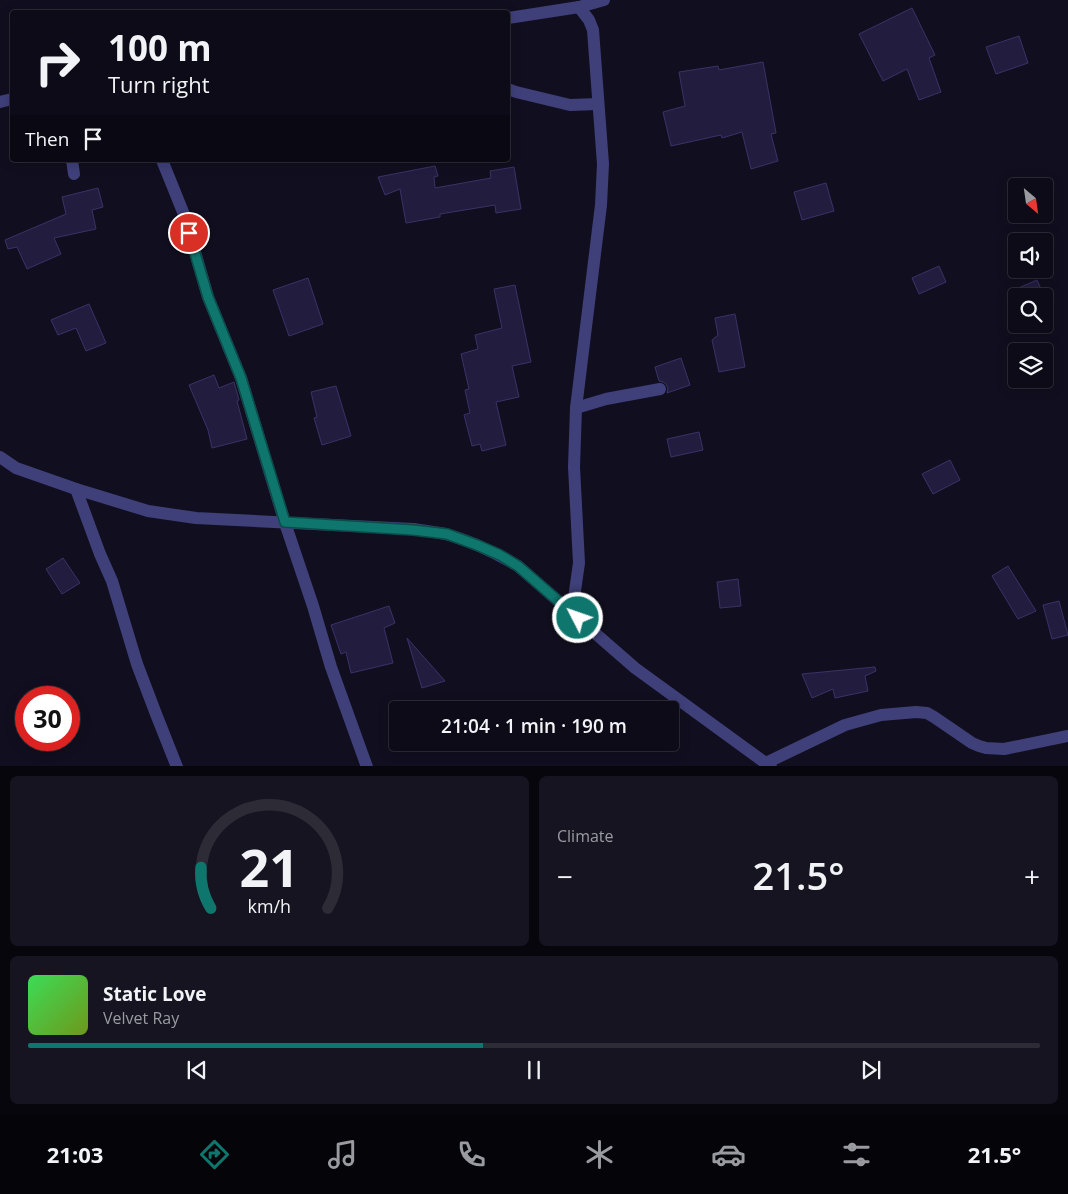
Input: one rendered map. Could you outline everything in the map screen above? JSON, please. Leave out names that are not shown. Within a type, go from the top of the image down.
[{"type":"street","points":[[510,18],[579,7],[604,0]]},
{"type":"street","points":[[578,618],[574,598],[579,563],[574,467],[576,408],[601,205],[603,164],[593,30],[589,20],[579,7]]},
{"type":"street","points":[[510,90],[570,105],[598,104]]},
{"type":"street","points":[[72,162],[74,174]]},
{"type":"street","points":[[163,162],[185,217],[208,297],[241,378],[331,667],[367,766]]},
{"type":"street","points":[[576,408],[613,398],[660,389]]},
{"type":"street","points":[[0,457],[16,468],[148,511],[196,518],[413,530],[447,534],[477,545],[500,555],[518,566],[635,668],[768,765],[845,724],[881,715],[927,713],[972,743],[986,748],[1004,749],[1068,736]]},
{"type":"street","points":[[76,489],[100,554],[112,580],[137,664],[177,766]]},
{"type":"building","points":[[912,8],[935,55],[929,58],[941,92],[919,100],[907,69],[883,81],[859,34]]},
{"type":"building","points":[[1019,36],[1028,63],[996,74],[986,47]]},
{"type":"building","points":[[763,62],[776,133],[771,134],[778,161],[751,169],[742,132],[722,138],[721,135],[671,146],[663,112],[685,106],[679,72],[718,66],[719,70]]},
{"type":"building","points":[[435,166],[438,176],[434,177],[435,188],[491,178],[490,171],[514,167],[521,209],[496,213],[495,205],[440,214],[440,217],[406,223],[400,189],[385,195],[378,177]]},
{"type":"building","points":[[826,183],[834,211],[802,220],[794,192]]},
{"type":"building","points":[[98,188],[103,207],[92,210],[96,229],[54,238],[61,254],[27,269],[17,247],[8,249],[5,240],[66,214],[62,197]]},
{"type":"building","points":[[939,266],[946,282],[919,294],[912,278]]},
{"type":"building","points":[[308,278],[323,324],[289,336],[273,290]]},
{"type":"building","points":[[1037,280],[1041,288],[1018,288]]},
{"type":"building","points":[[515,285],[531,362],[512,366],[519,397],[496,402],[506,445],[482,451],[480,444],[472,446],[464,415],[470,413],[465,390],[469,389],[461,354],[478,349],[475,335],[502,328],[494,289]]},
{"type":"building","points":[[89,304],[106,343],[86,351],[76,328],[58,335],[51,320]]},
{"type":"building","points":[[735,314],[745,367],[719,372],[712,340],[718,335],[715,318]]},
{"type":"building","points":[[681,358],[690,385],[667,393],[668,388],[666,384],[659,381],[655,367]]},
{"type":"building","points":[[214,375],[219,388],[234,382],[247,439],[212,448],[208,430],[189,385]]},
{"type":"building","points":[[336,386],[351,436],[322,445],[314,418],[317,417],[311,392]]},
{"type":"building","points":[[699,432],[703,450],[671,457],[667,439]]},
{"type":"building","points":[[950,460],[960,480],[933,494],[922,474]]},
{"type":"building","points":[[63,558],[80,583],[62,594],[46,569]]},
{"type":"building","points":[[1008,566],[1036,611],[1018,619],[992,576]]},
{"type":"building","points":[[738,579],[741,606],[720,608],[717,582]]},
{"type":"building","points":[[1059,601],[1068,635],[1052,639],[1043,605]]},
{"type":"building","points":[[389,606],[395,623],[384,628],[393,663],[351,673],[346,652],[341,654],[331,625]]},
{"type":"building","points":[[407,638],[445,681],[422,688]]},
{"type":"building","points":[[875,667],[876,671],[865,676],[868,691],[835,698],[833,689],[812,698],[802,674]]},
{"type":"route","points":[[189,233],[208,297],[241,378],[285,522],[447,534],[500,555],[518,566],[578,618]]}]
